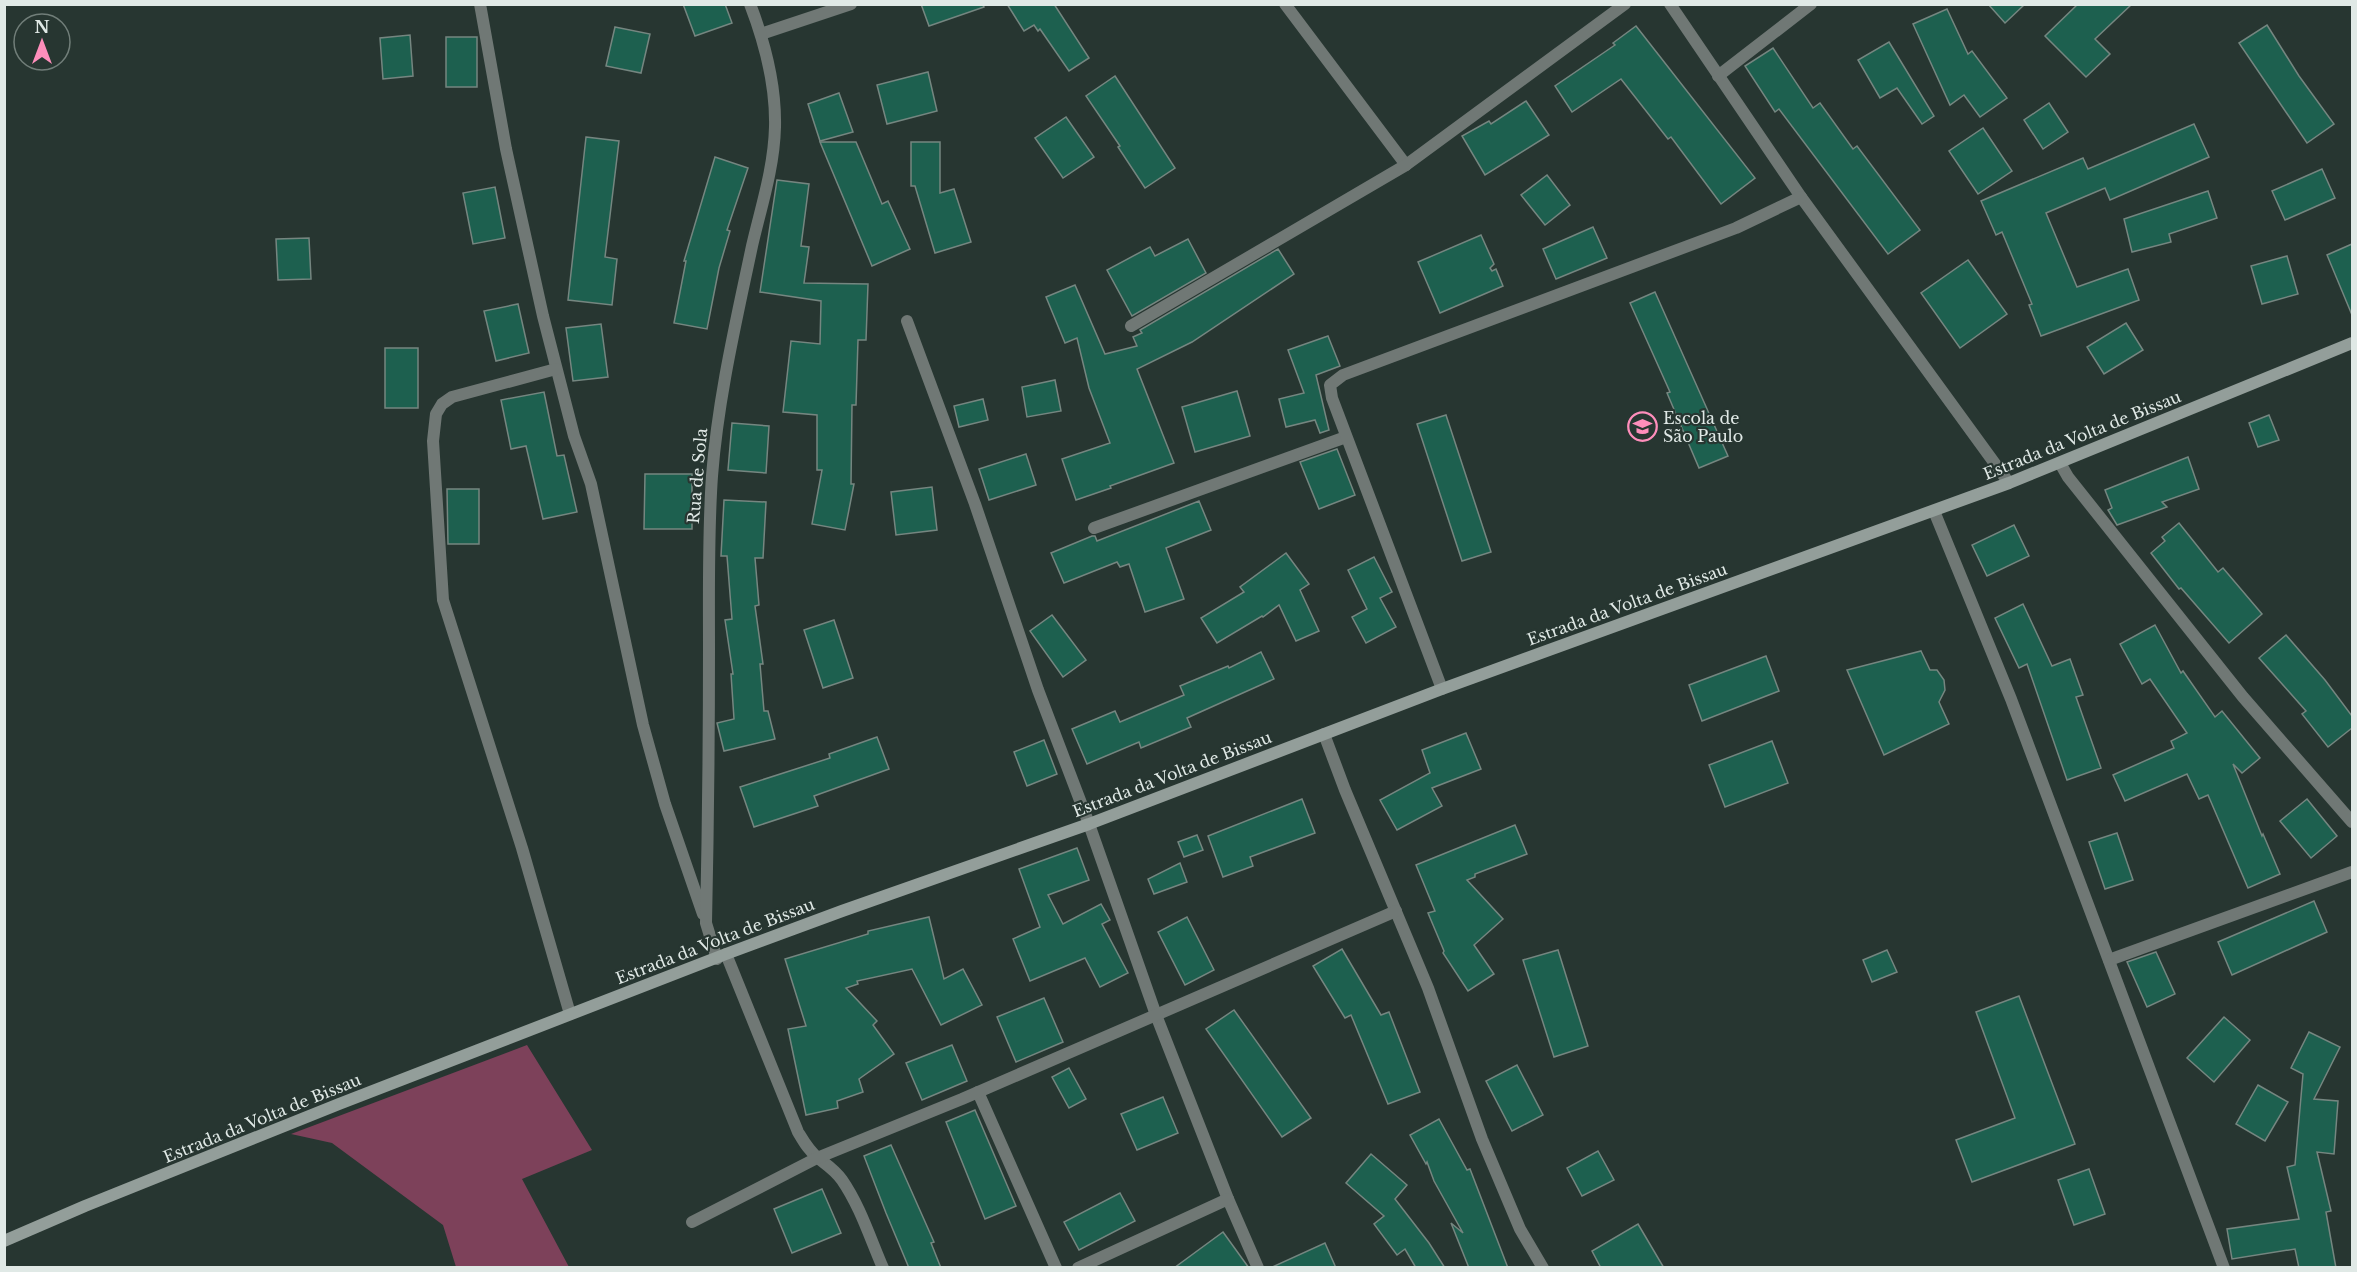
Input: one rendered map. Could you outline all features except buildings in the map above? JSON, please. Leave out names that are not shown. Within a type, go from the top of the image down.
[{"type":"main road","name":"Estrada da Volta de Bissau","points":[[4,1241],[85,1206],[570,1014],[842,911],[1089,824],[1442,688],[2009,483],[2352,343]]},
{"type":"street","points":[[480,4],[506,149],[556,369],[574,436],[591,484],[643,725],[665,804],[706,923]]},
{"type":"street","name":"Rua de Sola","points":[[750,4],[762,34],[774,94],[775,128],[771,162],[729,355],[716,439],[708,548],[706,923],[798,1132],[817,1158],[828,1164],[841,1179],[858,1208],[883,1268]]},
{"type":"street","points":[[762,34],[851,4]]},
{"type":"street","points":[[1286,4],[1406,165]]},
{"type":"street","points":[[1131,326],[1406,165],[1625,4]]},
{"type":"street","points":[[1670,4],[1801,197],[2009,483]]},
{"type":"street","points":[[1718,76],[1811,4]]},
{"type":"street","points":[[1442,688],[1346,437],[1332,398],[1330,385],[1343,375],[1736,228],[1801,197]]},
{"type":"street","points":[[907,321],[975,504],[1038,690],[1089,824],[1156,1015],[1228,1199],[1258,1268]]},
{"type":"street","points":[[556,369],[452,397],[436,414],[433,441],[443,600],[522,848],[570,1014]]},
{"type":"street","points":[[1094,528],[1346,437]]},
{"type":"street","points":[[2060,463],[2068,477],[2243,697],[2352,822]]},
{"type":"street","points":[[1934,511],[2011,699],[2224,1268]]},
{"type":"street","points":[[1324,734],[1428,988],[1482,1139],[1521,1229],[1543,1268]]},
{"type":"street","points":[[2109,960],[2352,872]]},
{"type":"street","points":[[692,1222],[817,1158],[978,1092],[1396,911]]},
{"type":"street","points":[[978,1092],[1056,1268]]},
{"type":"street","points":[[1078,1268],[1228,1199]]},
{"type":"shaded area","points":[[527,1045],[592,1150],[522,1179],[569,1267],[456,1267],[443,1225],[332,1143],[291,1134]]},
{"type":"place","name":"Escola de São Paulo","points":[[1642,427]]}]
